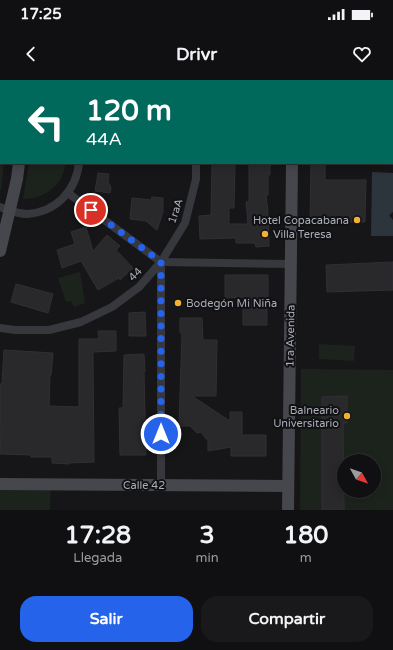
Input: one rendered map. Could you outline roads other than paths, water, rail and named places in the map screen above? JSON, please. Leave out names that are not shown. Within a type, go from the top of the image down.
[{"type":"main road","points":[[0,251],[5,209],[17,179],[19,164]]},
{"type":"main road","name":"1ra Avenida","points":[[288,510],[292,164]]},
{"type":"main road","name":"Calle 42","points":[[0,484],[288,486]]},
{"type":"street","points":[[5,209],[27,214],[54,206],[73,186],[78,173],[79,164]]},
{"type":"street","name":"1raA","points":[[161,262],[184,223],[196,179],[196,164]]},
{"type":"street","points":[[68,193],[161,262],[291,264]]},
{"type":"street","points":[[161,262],[161,485]]},
{"type":"street","name":"44","points":[[0,328],[15,330],[49,330],[82,322],[112,307],[139,287],[161,262]]},
{"type":"place","name":"Hotel Copacabana","points":[[357,220]]},
{"type":"place","name":"Villa Teresa","points":[[265,234]]},
{"type":"place","name":"Bodegón Mi Niña","points":[[178,303]]},
{"type":"place","name":"Balneario Universitario","points":[[347,416]]}]
